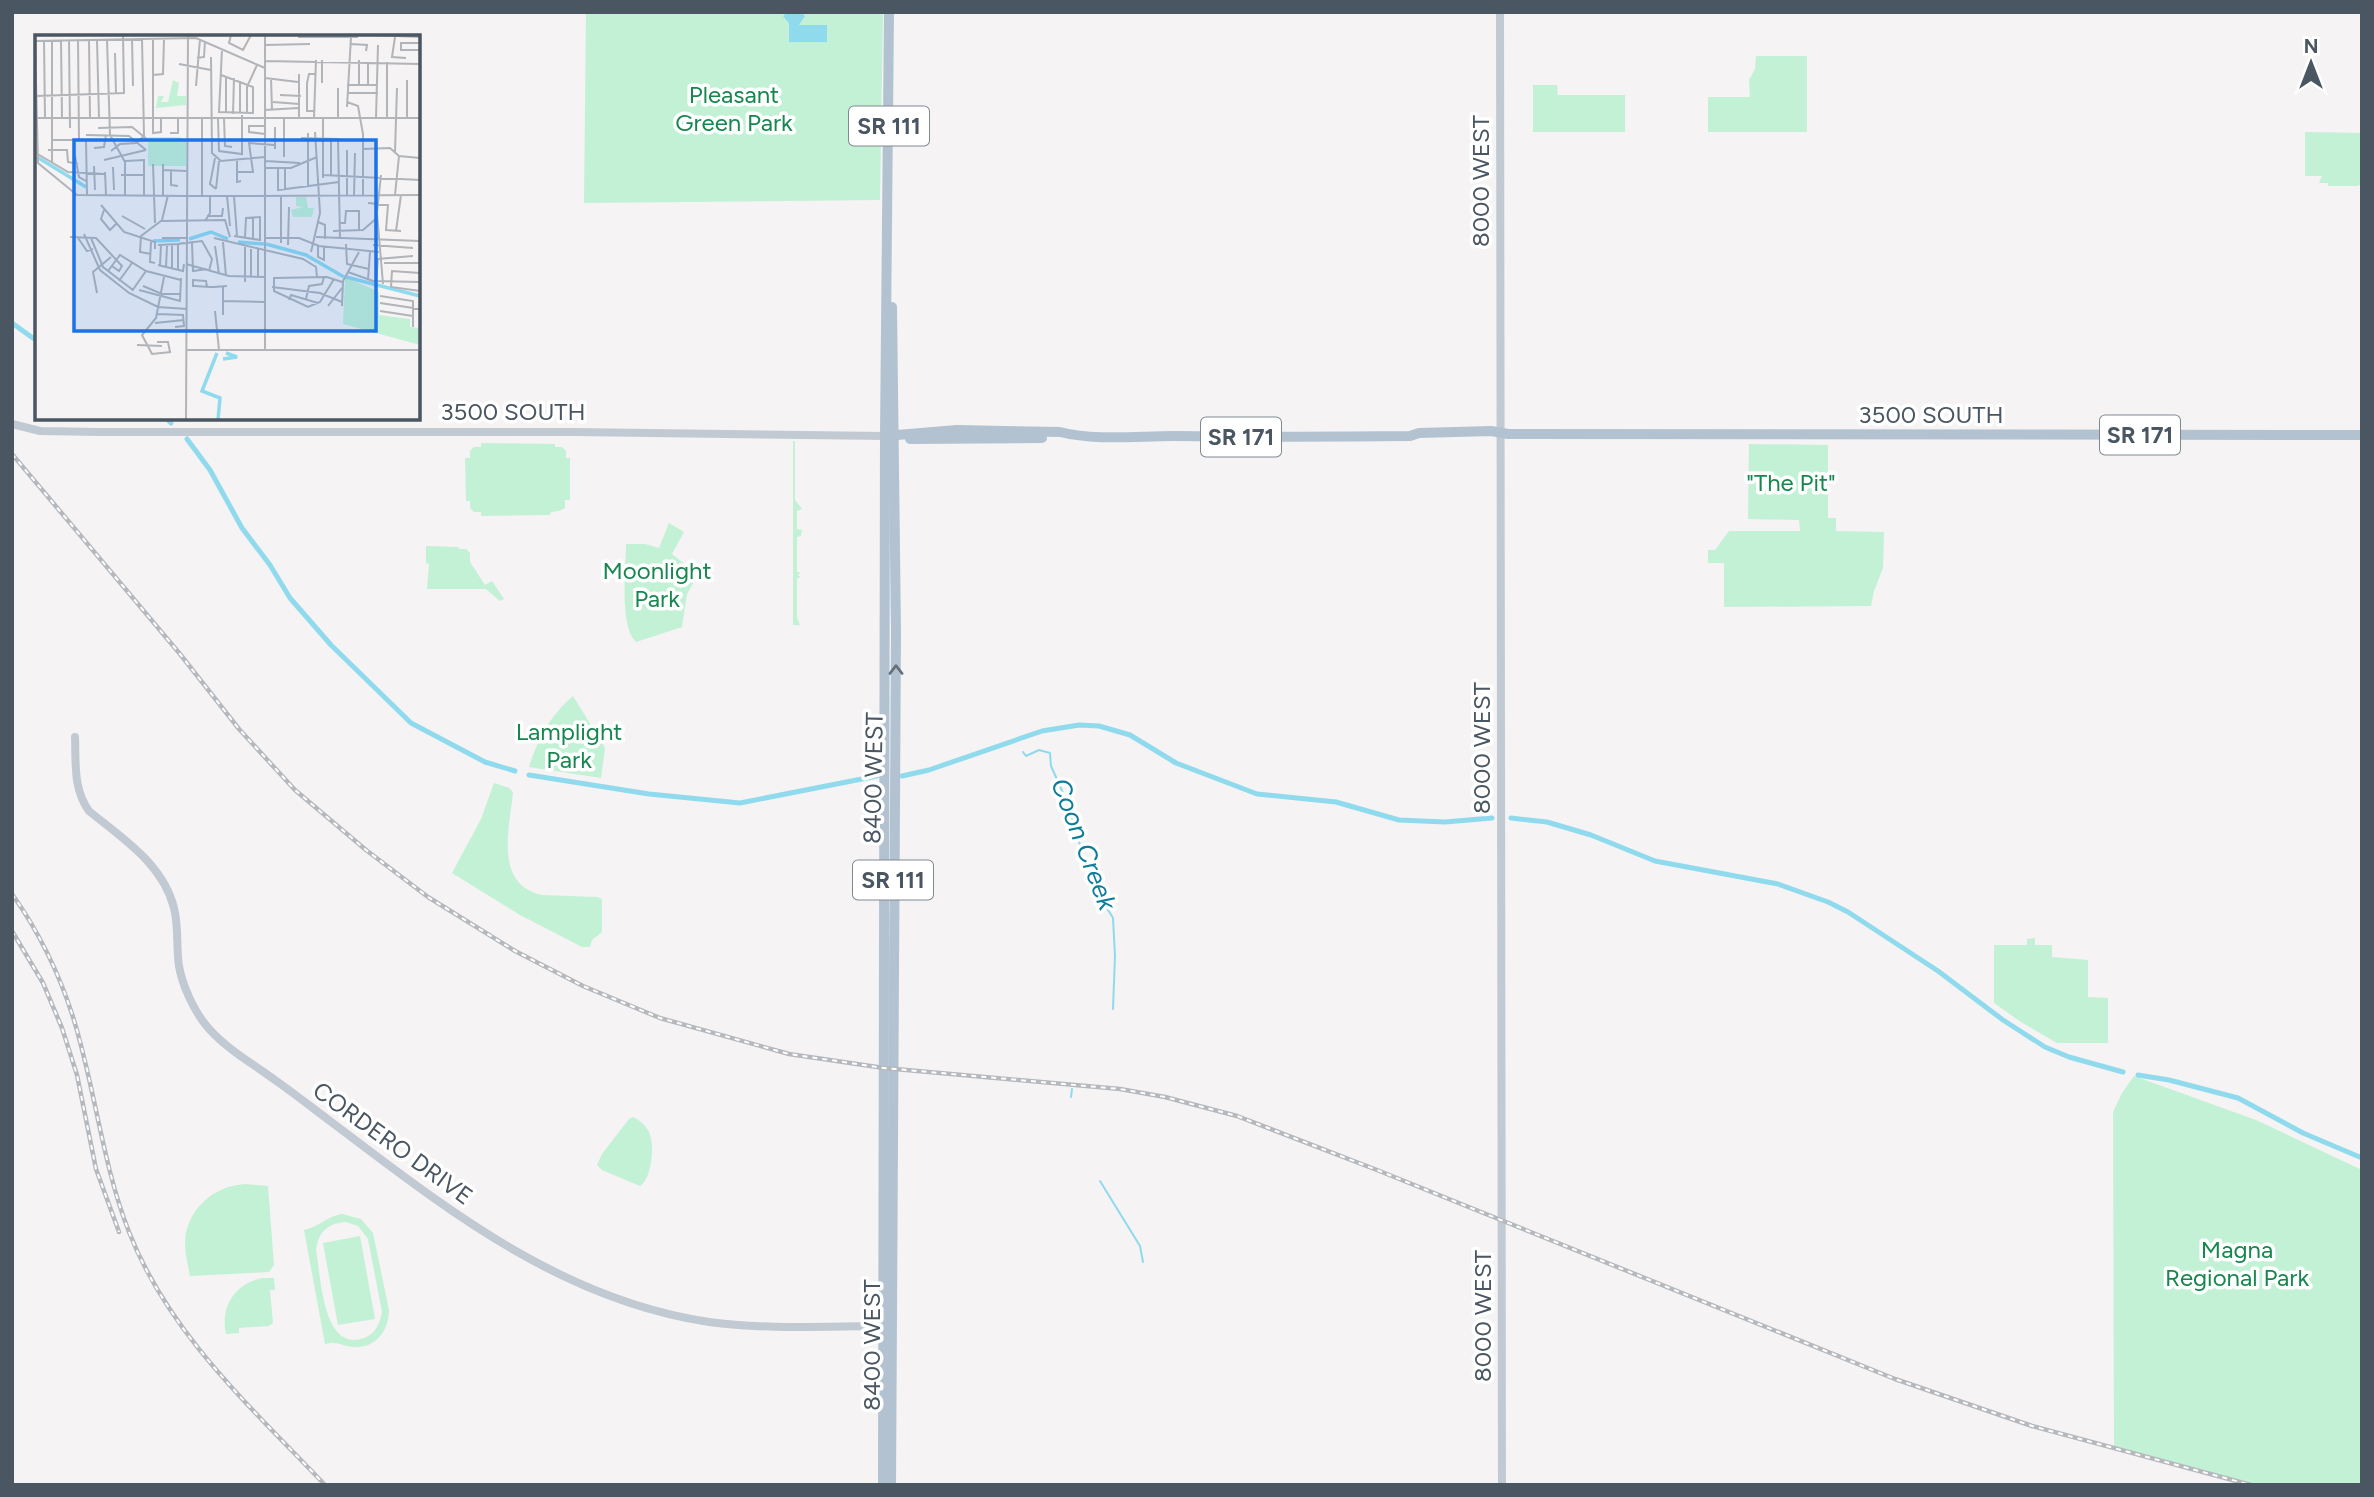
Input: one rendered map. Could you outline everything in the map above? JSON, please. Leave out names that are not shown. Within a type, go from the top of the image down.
[{"type":"main road","name":"8400 WEST","points":[[883,1485],[887,1326],[891,436],[894,345],[889,240],[889,12]]},
{"type":"main road","name":"3500 SOUTH","points":[[891,436],[1006,439],[1071,435],[1492,438],[1500,434],[2362,435]]},
{"type":"main road","name":"8400 WEST","points":[[887,1326],[891,1485]]},
{"type":"street","name":"8000 WEST","points":[[1500,12],[1502,1485]]},
{"type":"street","name":"3500 SOUTH","points":[[14,425],[40,431],[576,432],[891,436]]},
{"type":"street","name":"CORDERO DRIVE","points":[[75,737],[76,785],[89,811],[152,863],[165,885],[175,910],[179,968],[186,989],[205,1024],[232,1049],[421,1190],[526,1259],[580,1284],[638,1305],[685,1317],[735,1325],[887,1326]]},
{"type":"green space","name":"Pleasant Green Park","points":[[586,12],[883,13],[880,200],[584,203]]},
{"type":"green space","points":[[1756,56],[1807,56],[1807,132],[1708,132],[1708,97],[1750,97],[1749,80],[1755,69]]},
{"type":"green space","points":[[1533,85],[1557,85],[1558,95],[1625,95],[1625,132],[1533,132]]},
{"type":"green space","points":[[2305,132],[2362,133],[2362,184],[2328,186],[2328,183],[2319,183],[2322,176],[2305,176]]},
{"type":"green space","points":[[793,441],[795,500],[802,509],[797,511],[797,529],[802,530],[801,536],[797,537],[797,572],[801,573],[797,575],[801,577],[797,578],[797,618],[800,625],[793,625]]},
{"type":"green space","points":[[481,443],[555,444],[555,447],[562,447],[566,451],[566,458],[570,458],[570,500],[565,500],[565,508],[551,512],[550,515],[481,516],[481,512],[474,512],[470,508],[470,501],[466,501],[465,458],[470,458],[470,451],[474,447],[481,447]]},
{"type":"green space","name":"\"The Pit\"","points":[[1749,444],[1828,445],[1828,518],[1836,518],[1836,531],[1884,532],[1883,568],[1871,606],[1724,607],[1724,563],[1708,563],[1708,550],[1715,550],[1729,531],[1800,531],[1799,520],[1748,519]]},
{"type":"green space","name":"Moonlight Park","points":[[669,523],[684,532],[672,554],[698,575],[687,594],[682,627],[636,642],[627,623],[625,610],[626,544],[645,544],[659,548]]},
{"type":"green space","points":[[426,546],[466,549],[470,553],[470,562],[485,585],[492,581],[504,599],[500,601],[486,589],[427,589],[429,564],[426,563]]},
{"type":"green space","name":"Lamplight Park","points":[[573,696],[605,748],[601,778],[529,767],[546,728]]},
{"type":"green space","points":[[494,783],[513,792],[508,852],[510,867],[516,879],[527,889],[542,895],[602,899],[602,932],[592,940],[590,947],[582,947],[520,915],[452,873],[481,819]]},
{"type":"green space","points":[[2035,938],[2035,945],[2052,945],[2052,957],[2088,960],[2088,997],[2108,998],[2108,1043],[2057,1043],[1994,1003],[1994,945],[2027,945],[2027,939]]},
{"type":"green space","name":"Magna Regional Park","points":[[2134,1076],[2256,1120],[2362,1170],[2362,1485],[2251,1485],[2114,1448],[2113,1112]]},
{"type":"green space","points":[[633,1117],[647,1129],[652,1145],[650,1169],[640,1186],[602,1170],[597,1165],[602,1154]]},
{"type":"green space","points":[[245,1184],[268,1186],[274,1265],[269,1272],[190,1276],[185,1243],[190,1220],[203,1202],[212,1195],[222,1189]]},
{"type":"green space","points":[[337,1215],[361,1219],[373,1233],[389,1310],[386,1325],[379,1337],[361,1347],[325,1344],[304,1230]],"holes":[[[346,1222],[358,1226],[368,1239],[382,1312],[371,1334],[350,1340],[339,1334],[326,1309],[316,1250],[322,1233],[334,1224]]]},
{"type":"green space","points":[[360,1236],[375,1319],[338,1325],[323,1243]]},
{"type":"green space","points":[[263,1278],[274,1278],[275,1290],[270,1290],[273,1323],[269,1326],[239,1328],[239,1333],[226,1334],[225,1315],[232,1298],[245,1285]]},
{"type":"water","points":[[788,12],[800,12],[805,16],[799,25],[827,25],[827,42],[789,42],[789,23],[783,16]]},
{"type":"waterway","points":[[12,323],[35,340]]},
{"type":"waterway","points":[[168,420],[171,423]]},
{"type":"waterway","points":[[187,439],[210,470],[242,528],[270,565],[290,598],[331,645],[411,723],[485,762],[515,771]]},
{"type":"waterway","points":[[902,776],[929,770],[1042,731],[1079,725],[1099,726],[1130,735],[1176,763],[1257,794],[1336,802],[1399,820],[1445,822],[1492,818]]},
{"type":"waterway","name":"Coon Creek","points":[[1023,752],[1026,756],[1039,750],[1050,753],[1051,766],[1068,804],[1084,859],[1096,890],[1113,918],[1113,1009]]},
{"type":"waterway","points":[[529,775],[649,794],[740,803],[877,776]]},
{"type":"waterway","points":[[1511,818],[1547,822],[1591,835],[1655,861],[1778,884],[1828,902],[1848,912],[1938,971],[2003,1020],[2045,1047],[2069,1057],[2123,1072]]},
{"type":"waterway","points":[[2138,1075],[2238,1098],[2303,1133],[2362,1158]]},
{"type":"waterway","name":"Coon Creek","points":[[1071,1097],[1072,1089]]},
{"type":"waterway","name":"Coon Creek","points":[[1100,1181],[1140,1246],[1143,1262]]},
{"type":"railway","points":[[12,454],[180,654],[239,729],[295,790],[366,850],[428,897],[515,951],[583,986],[660,1018],[789,1054],[884,1068],[1120,1089],[1165,1097],[1237,1116],[1895,1379],[2032,1426],[2251,1485]]},
{"type":"railway","points":[[12,894],[55,969],[67,1001],[81,1044],[112,1179],[129,1232],[146,1269],[166,1304],[214,1368],[325,1485]]},
{"type":"railway","points":[[12,931],[43,983],[62,1028],[77,1075],[96,1169],[119,1232]]}]
